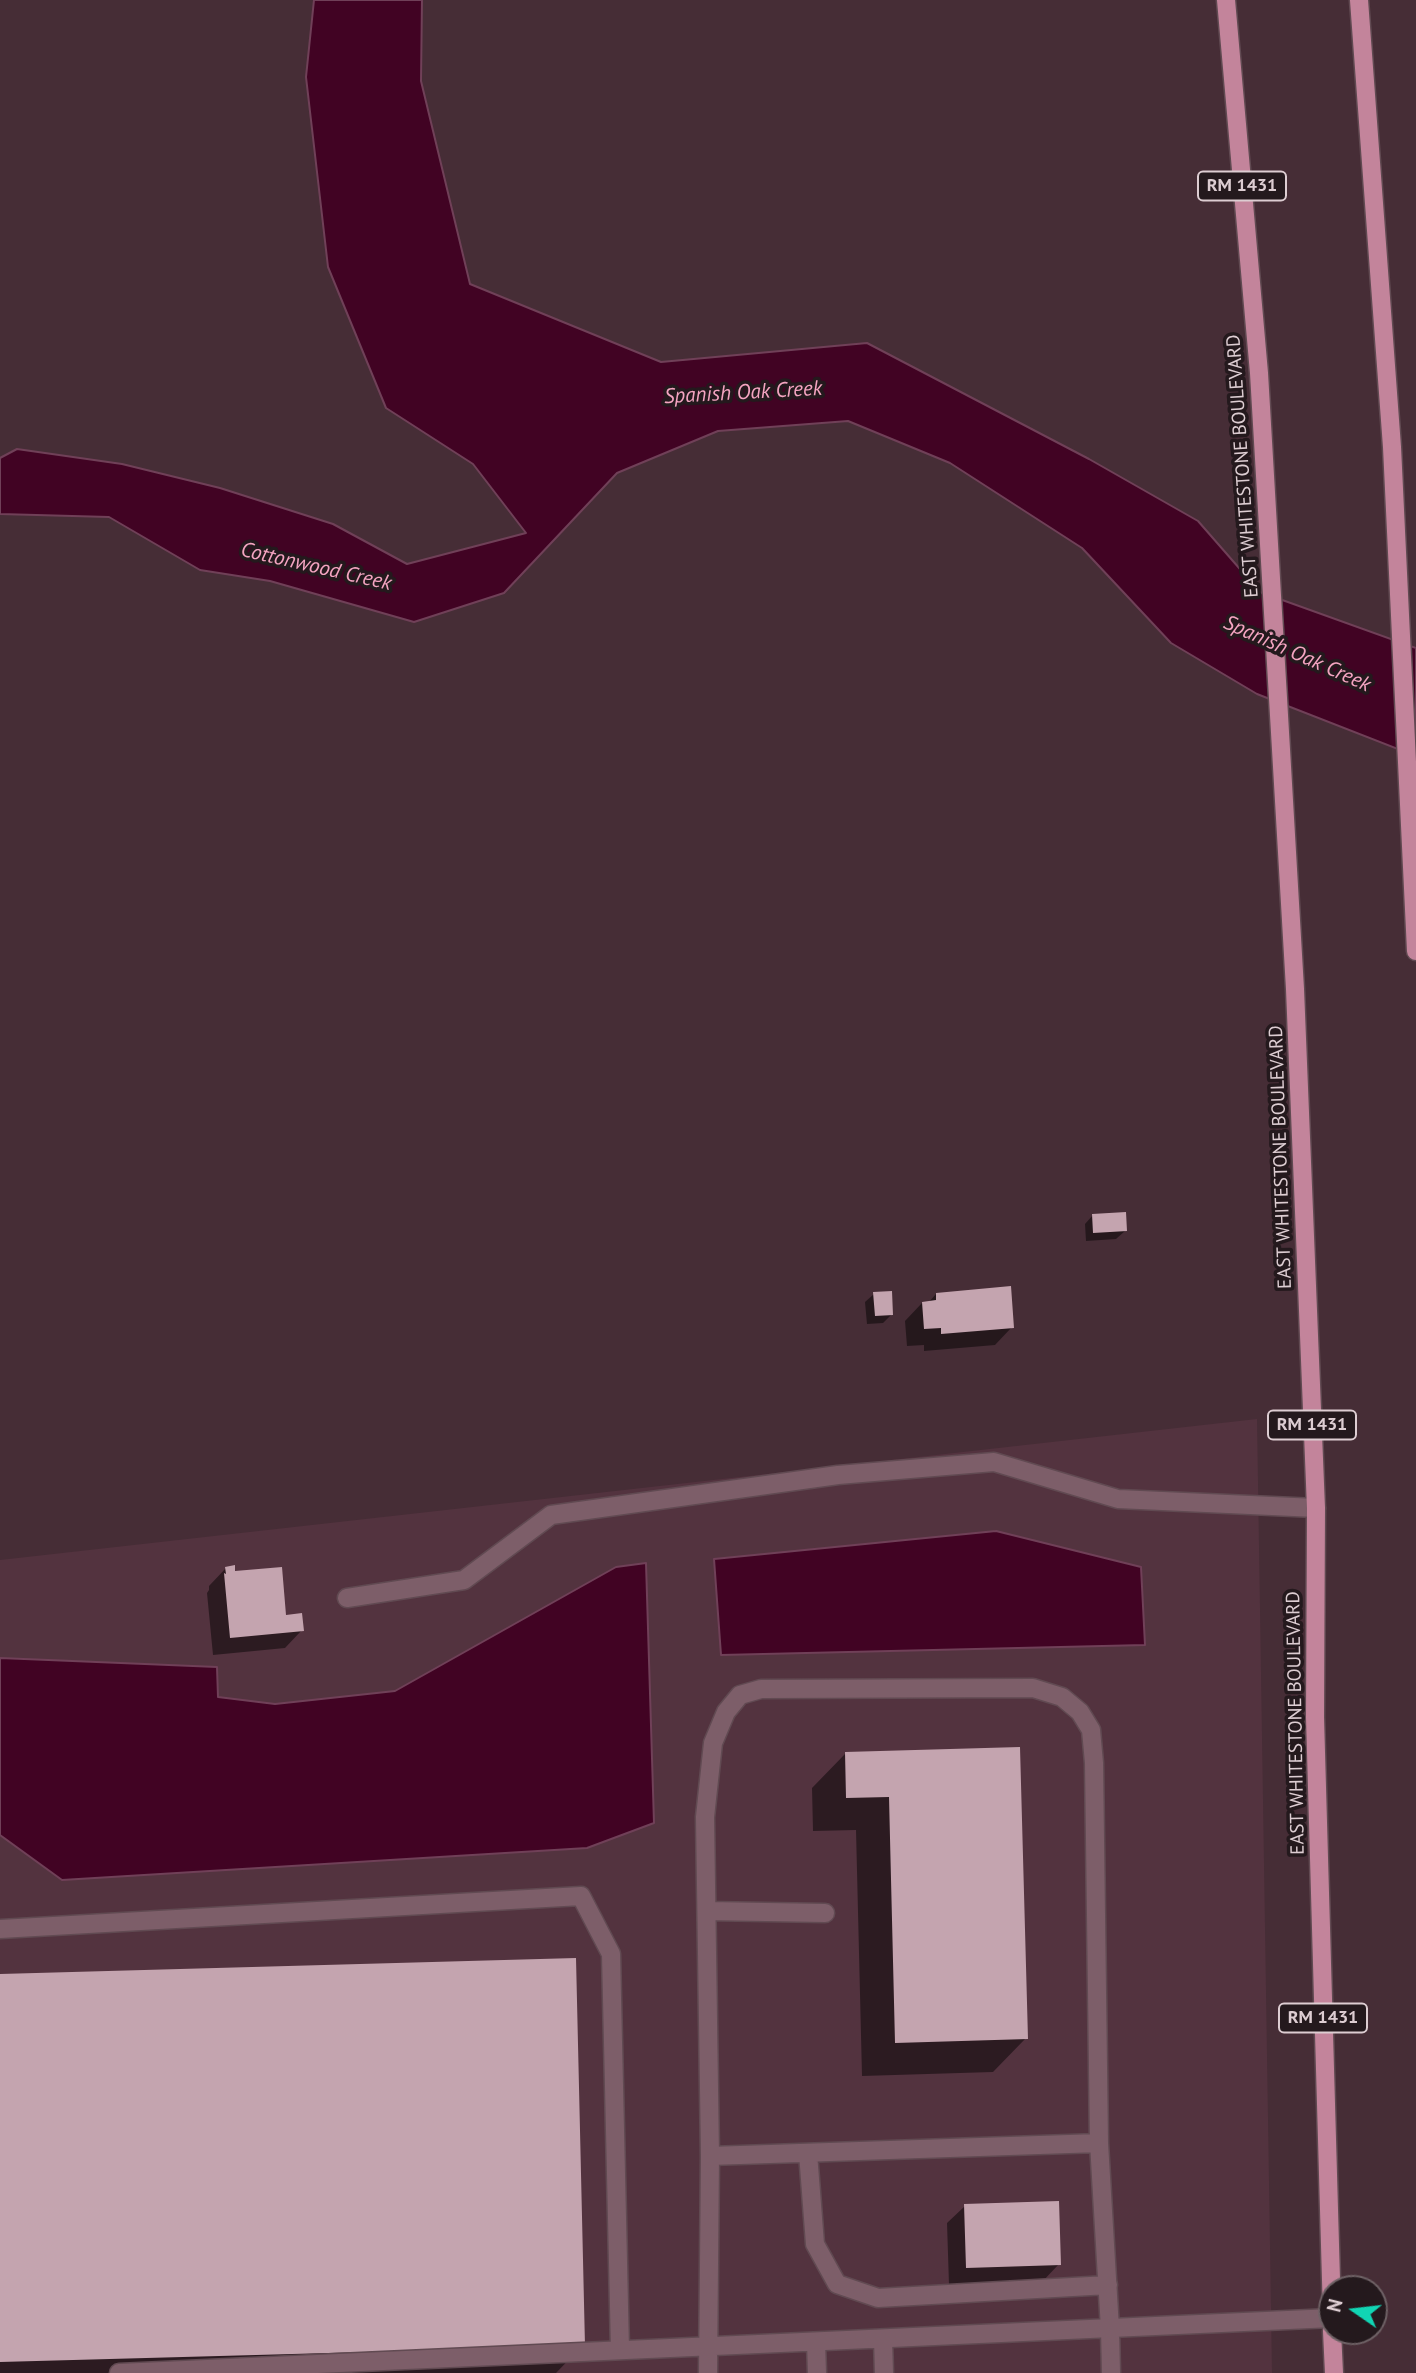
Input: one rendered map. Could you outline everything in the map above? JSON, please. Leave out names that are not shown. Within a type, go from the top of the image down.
[{"type":"main road","name":"EAST WHITESTONE BOULEVARD","points":[[1226,0],[1259,373],[1295,989],[1317,1508],[1315,1717],[1331,2275]]},
{"type":"main road","points":[[1359,0],[1392,447],[1416,951]]},
{"type":"main road","points":[[1333,2345],[1334,2373]]},
{"type":"lane","points":[[346,1598],[464,1580],[551,1515],[838,1475],[994,1462],[1118,1499],[1317,1508]]},
{"type":"lane","points":[[708,2373],[710,2156],[705,1816],[713,1743],[726,1712],[740,1695],[761,1689],[1033,1689],[1062,1697],[1080,1712],[1091,1730],[1098,2143],[1111,2373]]},
{"type":"lane","points":[[0,1929],[581,1896],[611,1954],[620,2350]]},
{"type":"lane","points":[[707,1911],[825,1913]]},
{"type":"lane","points":[[710,2156],[1098,2143]]},
{"type":"lane","points":[[808,2153],[815,2244],[836,2284],[878,2298],[1108,2285]]},
{"type":"lane","points":[[119,2373],[1318,2318]]},
{"type":"lane","points":[[883,2339],[884,2373]]},
{"type":"lane","points":[[816,2342],[817,2373]]},
{"type":"shaded area","points":[[1257,1419],[1272,2373],[0,2373],[0,1560]]},
{"type":"water","points":[[314,0],[422,0],[421,81],[470,284],[661,362],[867,343],[1089,459],[1198,521],[1260,592],[1416,648],[1416,756],[1257,694],[1171,643],[1082,548],[950,463],[848,421],[718,431],[617,473],[504,593],[414,622],[270,581],[200,570],[109,517],[0,514],[0,458],[17,449],[122,464],[220,488],[333,524],[407,564],[526,533],[473,464],[386,408],[328,267],[306,77]]},
{"type":"water","points":[[996,1531],[1141,1567],[1145,1645],[721,1655],[714,1559]]},
{"type":"water","points":[[646,1563],[654,1823],[587,1848],[62,1880],[0,1835],[0,1658],[217,1667],[218,1697],[275,1704],[395,1691],[616,1567]]},
{"type":"building","points":[[1126,1212],[1127,1231],[1093,1233],[1092,1214]]},
{"type":"building","points":[[1011,1286],[1014,1328],[941,1334],[941,1328],[924,1329],[922,1302],[936,1300],[936,1293]]},
{"type":"building","points":[[892,1291],[893,1315],[875,1316],[873,1292]]},
{"type":"building","points":[[235,1565],[235,1571],[282,1567],[286,1615],[302,1613],[304,1631],[230,1638],[224,1573],[226,1574],[225,1567]]},
{"type":"building","points":[[1020,1747],[1028,2039],[895,2043],[889,1797],[846,1798],[845,1752]]},
{"type":"building","points":[[576,1958],[585,2346],[0,2362],[0,1974]]},
{"type":"building","points":[[1059,2201],[1061,2265],[966,2268],[964,2204]]},
{"type":"water label","name":"Spanish Oak Creek","points":[[743,393]]},
{"type":"water label","name":"Cottonwood Creek","points":[[316,567]]},
{"type":"water label","name":"Spanish Oak Creek","points":[[1297,654]]}]
